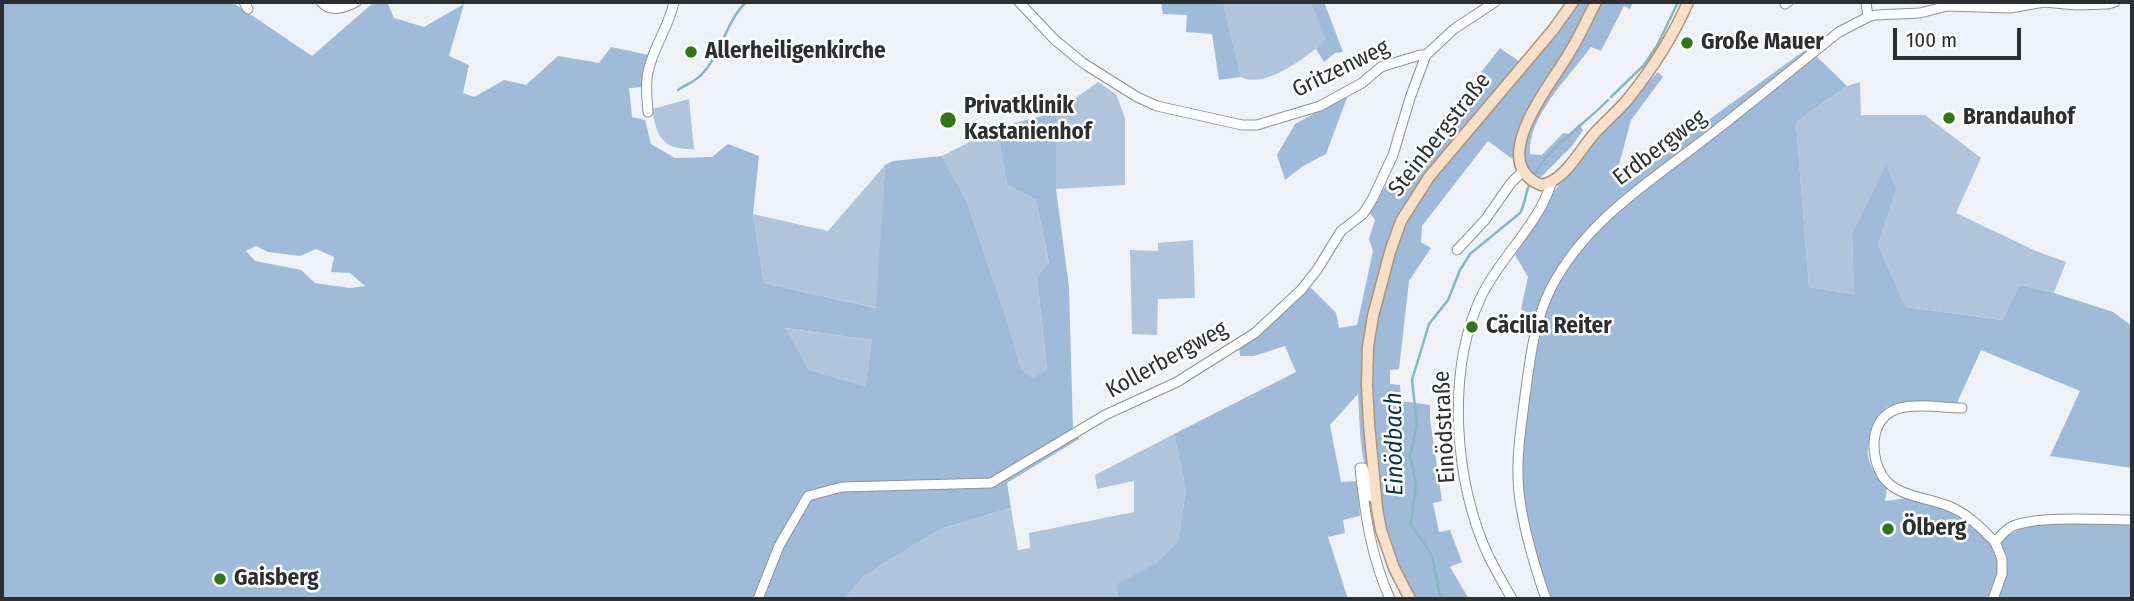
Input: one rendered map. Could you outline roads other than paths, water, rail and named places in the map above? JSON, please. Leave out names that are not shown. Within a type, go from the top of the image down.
[{"type":"main road","name":"Steinbergstraße","points":[[1409,599],[1394,568],[1381,530],[1367,385],[1368,347],[1397,228],[1429,177],[1553,30],[1573,2]]},
{"type":"main road","points":[[1596,2],[1522,133],[1518,150],[1525,174],[1546,184],[1559,177],[1594,134],[1628,99],[1665,47],[1688,2]]},
{"type":"street","points":[[320,2],[335,9],[356,2]]},
{"type":"street","points":[[648,112],[648,73],[674,2]]},
{"type":"street","name":"Gritzenweg","points":[[1019,2],[1055,40],[1083,63],[1137,97],[1157,106],[1242,125],[1257,125],[1320,106],[1362,83],[1381,66],[1426,55]]},
{"type":"street","name":"Kollerbergweg","points":[[758,599],[779,546],[808,496],[842,487],[991,483],[1105,415],[1177,382],[1255,333],[1301,290],[1341,231],[1363,214],[1373,198],[1393,155],[1409,98],[1426,55],[1454,29],[1495,2]]},
{"type":"street","points":[[1866,2],[1868,17]]},
{"type":"street","name":"Erdbergweg","points":[[1546,599],[1528,536],[1518,477],[1519,445],[1535,330],[1551,287],[1576,251],[1619,204],[1839,32],[1868,17],[1920,13],[1947,6],[2010,8],[2043,2],[2076,5],[2115,2]]},
{"type":"street","points":[[1457,250],[1485,220],[1511,183],[1525,174]]},
{"type":"street","name":"Einödstraße","points":[[1512,599],[1488,556],[1475,522],[1466,485],[1460,435],[1460,371],[1465,340],[1482,296],[1500,264],[1530,226],[1546,184]]},
{"type":"street","points":[[1962,408],[1905,406],[1889,412],[1880,421],[1875,433],[1875,459],[1880,476],[1891,487],[1953,508],[1970,517],[1995,542],[2003,559],[2002,574],[1993,599]]},
{"type":"street","points":[[1376,497],[1371,497],[1363,468],[1360,468],[1366,523],[1382,581],[1390,599]]},
{"type":"street","points":[[1995,542],[2009,528],[2021,524],[2079,519],[2132,520]]},
{"type":"waterway","points":[[678,90],[697,79],[709,66],[733,19],[746,2]]},
{"type":"waterway","name":"Einödbach","points":[[1611,97],[1644,65],[1658,44],[1678,2]]},
{"type":"waterway","name":"Einödbach","points":[[1534,175],[1559,144],[1608,100]]},
{"type":"waterway","name":"Einödbach","points":[[1443,599],[1440,596],[1432,555],[1411,525],[1416,484],[1410,456],[1417,425],[1412,380],[1429,324],[1448,300],[1460,270],[1470,254],[1520,213],[1531,181]]},
{"type":"place","name":"Große Mauer","points":[[1687,43]]},
{"type":"place","name":"Allerheiligenkirche","points":[[691,52]]},
{"type":"place","name":"Brandauhof","points":[[1949,118]]},
{"type":"place","name":"Privatklinik Kastanienhof","points":[[948,120]]},
{"type":"place","name":"Cäcilia Reiter","points":[[1472,327]]},
{"type":"place","name":"Ölberg","points":[[1888,529]]},
{"type":"place","name":"Gaisberg","points":[[220,579]]}]
